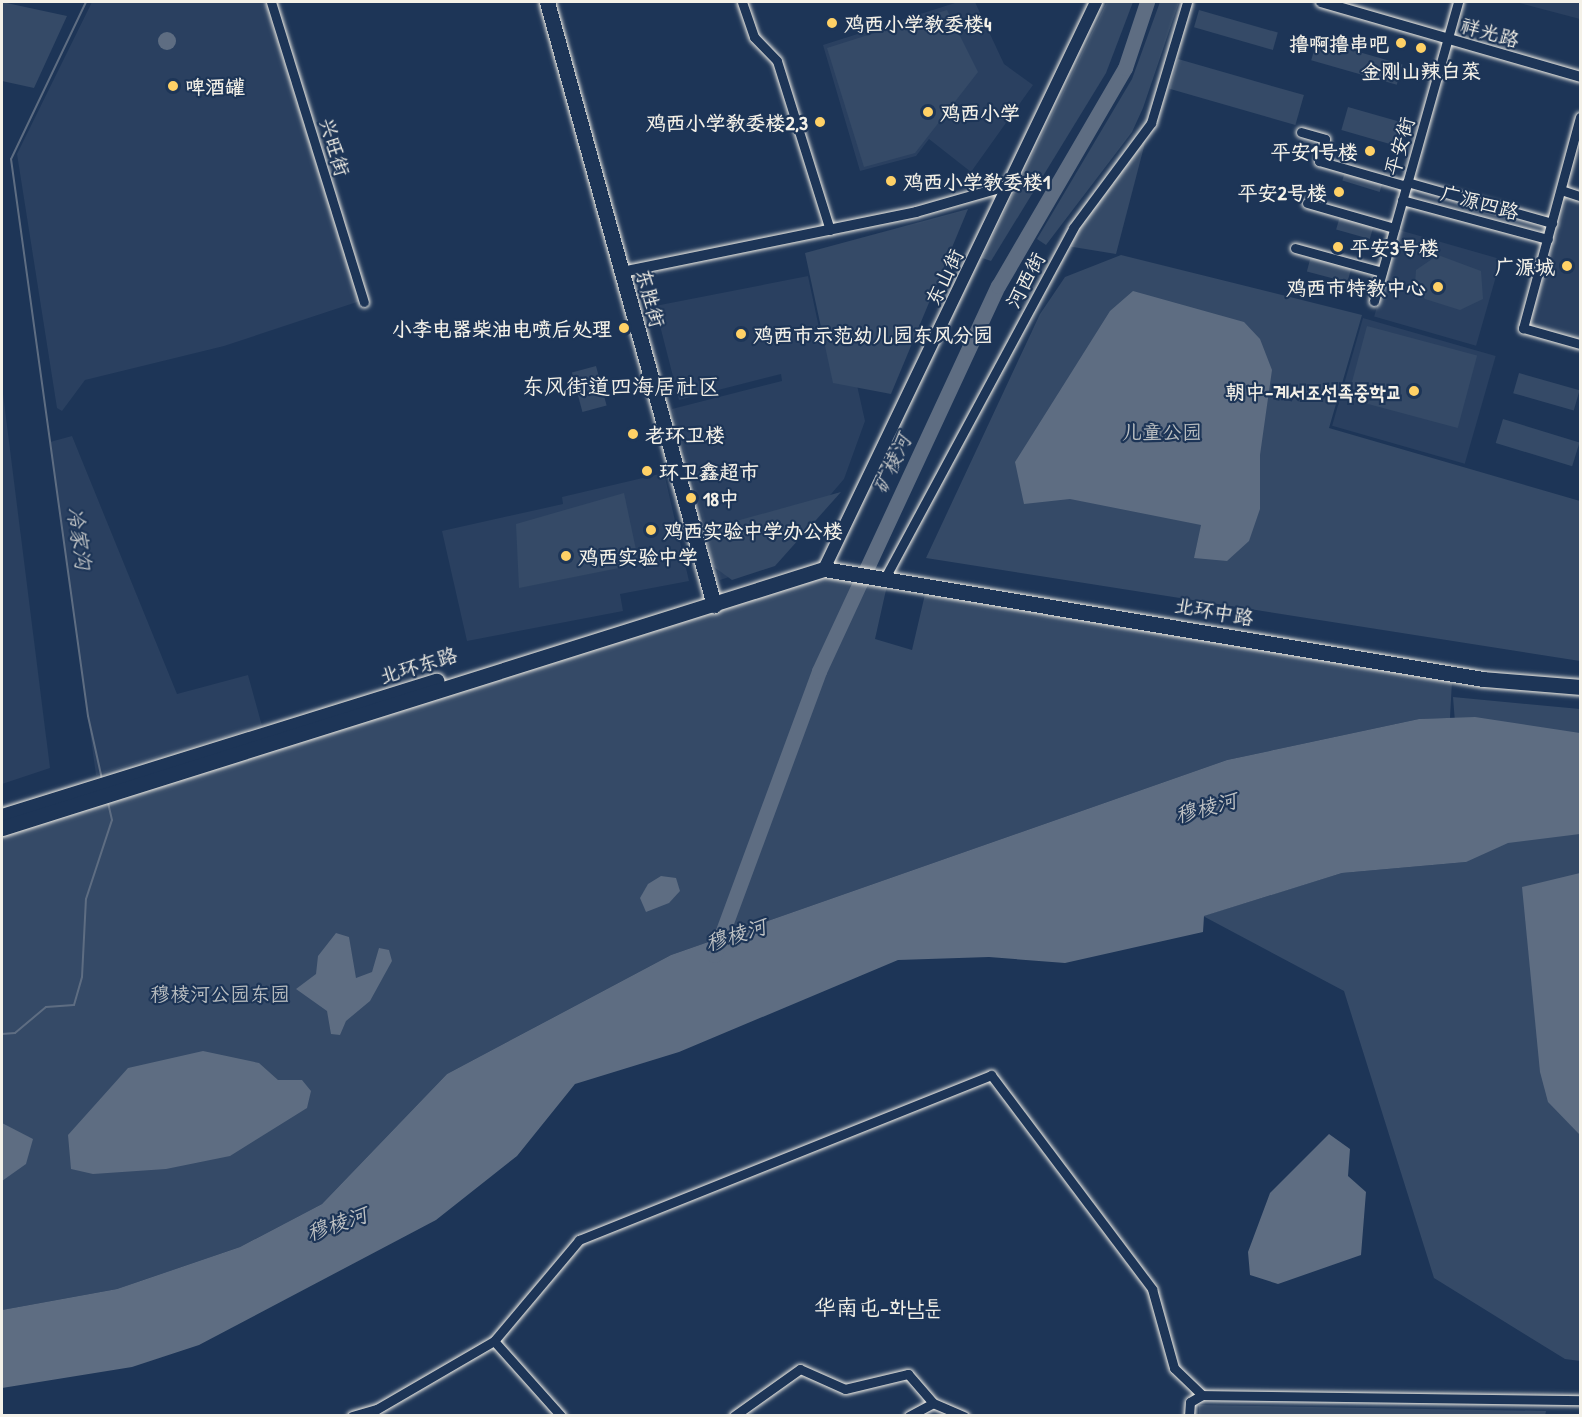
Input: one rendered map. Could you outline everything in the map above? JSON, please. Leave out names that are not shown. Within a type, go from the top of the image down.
[{"type":"highway","name":"东胜街","points":[[547,2],[712,600]]},
{"type":"highway","name":"北环东路","points":[[2,828],[827,564],[844,565]]},
{"type":"highway","name":"北环中路","points":[[844,565],[1433,662],[1581,679]]},
{"type":"highway","name":"北环中路","points":[[888,572],[1483,679],[1581,687]]},
{"type":"highway","name":"北环东路","points":[[2,816],[712,600]]},
{"type":"main road","name":"东山街","points":[[827,564],[1096,2]]},
{"type":"street","name":"兴旺街","points":[[271,2],[364,302]]},
{"type":"street","points":[[742,2],[754,37],[777,61],[830,230]]},
{"type":"street","name":"河西街","points":[[888,572],[1073,228],[1151,123],[1187,2]]},
{"type":"street","name":"祥光路","points":[[1321,2],[1581,76]]},
{"type":"street","name":"平安街","points":[[1374,301],[1458,2]]},
{"type":"street","points":[[1581,117],[1524,328],[1581,344]]},
{"type":"street","name":"广源四路","points":[[1301,132],[1325,139],[1319,161],[1552,223]]},
{"type":"street","points":[[622,272],[830,230],[1010,184]]},
{"type":"street","points":[[1561,190],[1581,196]]},
{"type":"street","name":"广源四路","points":[[1402,200],[1548,238]]},
{"type":"street","points":[[1307,203],[1394,228]]},
{"type":"street","points":[[1295,248],[1382,272]]},
{"type":"street","points":[[352,1416],[376,1409],[494,1341],[579,1240],[991,1076],[1152,1289],[1174,1368],[1202,1395]]},
{"type":"street","points":[[494,1341],[561,1416]]},
{"type":"street","points":[[734,1416],[801,1370],[845,1389],[908,1374],[933,1403],[964,1416]]},
{"type":"street","points":[[1189,1416],[1190,1402],[1202,1395],[1581,1400]]},
{"type":"street","points":[[909,1416],[933,1403]]},
{"type":"shaded area","points":[[92,2],[265,2],[360,301],[224,346],[85,380],[62,411],[57,408],[17,154]]},
{"type":"shaded area","name":"鸡西小学","points":[[958,2],[975,2],[1004,64],[1033,85],[971,172],[929,139],[916,156],[860,171],[823,45]]},
{"type":"shaded area","points":[[1516,2],[1580,2],[1580,19]]},
{"type":"shaded area","name":"广源城","points":[[1567,198],[1580,202],[1580,340],[1529,325]]},
{"type":"shaded area","name":"鸡西市特教中心","points":[[1399,230],[1501,259],[1476,346],[1374,317]]},
{"type":"shaded area","points":[[808,276],[822,342],[846,336],[865,421],[844,479],[772,563],[720,580],[672,409],[782,381],[781,374],[679,400],[655,306]]},
{"type":"shaded area","name":"朝中-계서조선족중학교","points":[[1363,318],[1496,356],[1465,464],[1332,426]]},
{"type":"shaded area","points":[[2,386],[50,768],[2,784]]},
{"type":"shaded area","points":[[72,436],[177,694],[248,675],[262,726],[96,775],[50,442]]},
{"type":"shaded area","name":"鸡西实验中学","points":[[664,473],[689,581],[620,594],[623,611],[467,641],[442,531],[563,504],[562,497]]},
{"type":"green space","points":[[2,2],[67,16],[34,88],[2,81]]},
{"type":"green space","points":[[1107,2],[1133,2],[1106,73],[991,261],[982,258]]},
{"type":"green space","points":[[1160,2],[1179,2],[1143,108],[1132,132],[1046,245],[1037,239],[1132,79]]},
{"type":"green space","name":"鸡西小学","points":[[947,10],[978,72],[915,153],[864,167],[827,48]]},
{"type":"green space","points":[[1199,10],[1278,33],[1273,50],[1194,27]]},
{"type":"green space","points":[[1317,40],[1403,65],[1397,85],[1311,60]]},
{"type":"green space","points":[[1178,59],[1304,95],[1295,125],[1169,89]]},
{"type":"green space","points":[[1348,107],[1409,124],[1402,147],[1341,130]]},
{"type":"green space","points":[[1147,135],[1116,254],[1067,246],[1076,228]]},
{"type":"green space","points":[[1345,172],[1382,183],[1380,192],[1342,181]]},
{"type":"green space","points":[[968,209],[891,394],[833,383],[805,253]]},
{"type":"green space","points":[[1340,216],[1374,226],[1370,239],[1336,229]]},
{"type":"green space","name":"儿童公园","points":[[1121,255],[1362,315],[1329,428],[1580,501],[1580,661],[926,558],[1040,314],[1065,277]]},
{"type":"green space","points":[[1438,255],[1481,271],[1483,299],[1460,310],[1425,299],[1415,285],[1416,270]]},
{"type":"green space","points":[[1311,256],[1352,267],[1347,282],[1307,271]]},
{"type":"green space","points":[[1367,326],[1477,356],[1458,428],[1348,398]]},
{"type":"green space","points":[[596,366],[607,406],[582,412],[572,372]]},
{"type":"green space","points":[[1519,373],[1580,390],[1574,411],[1513,393]]},
{"type":"green space","points":[[1503,419],[1580,442],[1572,466],[1496,443]]},
{"type":"green space","points":[[841,492],[775,566],[732,580],[714,567],[704,530]]},
{"type":"green space","points":[[624,493],[639,564],[519,588],[516,524]]},
{"type":"green space","name":"穆棱河公园东园","points":[[826,572],[888,581],[875,639],[912,650],[926,590],[1452,681],[1450,718],[1419,719],[1227,760],[671,955],[447,1074],[322,1204],[240,1247],[117,1289],[2,1310],[2,831]]},
{"type":"green space","points":[[1453,697],[1580,709],[1580,1361],[1565,1359],[1434,1278],[1344,991],[1203,916],[1342,873],[1466,862]]},
{"type":"green space","points":[[1199,1405],[1546,1411],[1545,1416],[1199,1416]]},
{"type":"water","points":[[167,32],[173,35],[176,41],[173,47],[167,50],[161,47],[158,41],[161,35]]},
{"type":"water","points":[[1133,291],[1244,322],[1260,339],[1272,370],[1260,455],[1260,509],[1249,541],[1227,561],[1194,558],[1201,525],[1070,499],[1024,504],[1015,462],[1110,311]]},
{"type":"water","name":"穆棱河","points":[[1475,717],[1580,733],[1580,834],[1508,843],[1466,862],[1342,873],[1204,916],[1203,932],[1065,963],[989,957],[898,960],[679,1052],[575,1084],[517,1156],[436,1220],[199,1345],[132,1367],[2,1388],[2,1310],[117,1289],[240,1247],[322,1204],[447,1074],[671,955],[1227,760],[1419,719]]},
{"type":"water","points":[[1580,873],[1580,1135],[1548,1102],[1540,1072],[1522,887]]},
{"type":"water","points":[[661,876],[676,878],[680,891],[669,903],[646,912],[640,898],[648,884]]},
{"type":"water","points":[[336,933],[349,937],[356,978],[372,972],[379,948],[389,950],[392,961],[370,1001],[346,1021],[340,1035],[331,1034],[327,1011],[296,989],[316,974],[318,956]]},
{"type":"water","points":[[203,1051],[259,1063],[278,1080],[302,1080],[311,1091],[307,1108],[230,1156],[166,1169],[93,1174],[71,1169],[68,1135],[128,1068]]},
{"type":"water","points":[[2,1123],[33,1139],[26,1164],[2,1181]]},
{"type":"water","points":[[1329,1134],[1350,1149],[1348,1176],[1366,1192],[1361,1255],[1278,1284],[1250,1275],[1248,1252],[1270,1193]]},
{"type":"waterway","name":"冷家沟","points":[[86,2],[11,159],[88,716],[102,779]]},
{"type":"waterway","name":"矿棱河","points":[[714,955],[819,671],[998,286],[1125,68],[1147,2]]},
{"type":"waterway","name":"冷家沟","points":[[2,1034],[15,1033],[46,1007],[74,1005],[82,977],[86,899],[112,820],[108,802]]},
{"type":"place","name":"鸡西小学教委楼4","points":[[832,23]]},
{"type":"place","name":"撸啊撸串吧","points":[[1401,43]]},
{"type":"place","name":"金刚山辣白菜","points":[[1421,48]]},
{"type":"place","name":"啤酒罐","points":[[173,86]]},
{"type":"place","name":"鸡西小学","points":[[928,112]]},
{"type":"place","name":"鸡西小学教委楼2,3","points":[[820,122]]},
{"type":"place","name":"平安1号楼","points":[[1370,151]]},
{"type":"place","name":"鸡西小学教委楼1","points":[[891,181]]},
{"type":"place","name":"平安2号楼","points":[[1339,192]]},
{"type":"place","name":"平安3号楼","points":[[1338,247]]},
{"type":"place","name":"广源城","points":[[1567,266]]},
{"type":"place","name":"鸡西市特教中心","points":[[1438,287]]},
{"type":"place","name":"小李电器柴油电喷后处理","points":[[624,328]]},
{"type":"place","name":"鸡西市示范幼儿园东风分园","points":[[741,334]]},
{"type":"place","name":"朝中-계서조선족중학교","points":[[1414,391]]},
{"type":"place","name":"老环卫楼","points":[[633,434]]},
{"type":"place","name":"环卫鑫超市","points":[[647,471]]},
{"type":"place","name":"18中","points":[[691,498]]},
{"type":"place","name":"鸡西实验中学办公楼","points":[[651,530]]},
{"type":"place","name":"鸡西实验中学","points":[[566,556]]},
{"type":"district","name":"东风街道四海居社区","points":[[621,387]]},
{"type":"district","name":"华南屯-화남툰","points":[[878,1308]]}]
